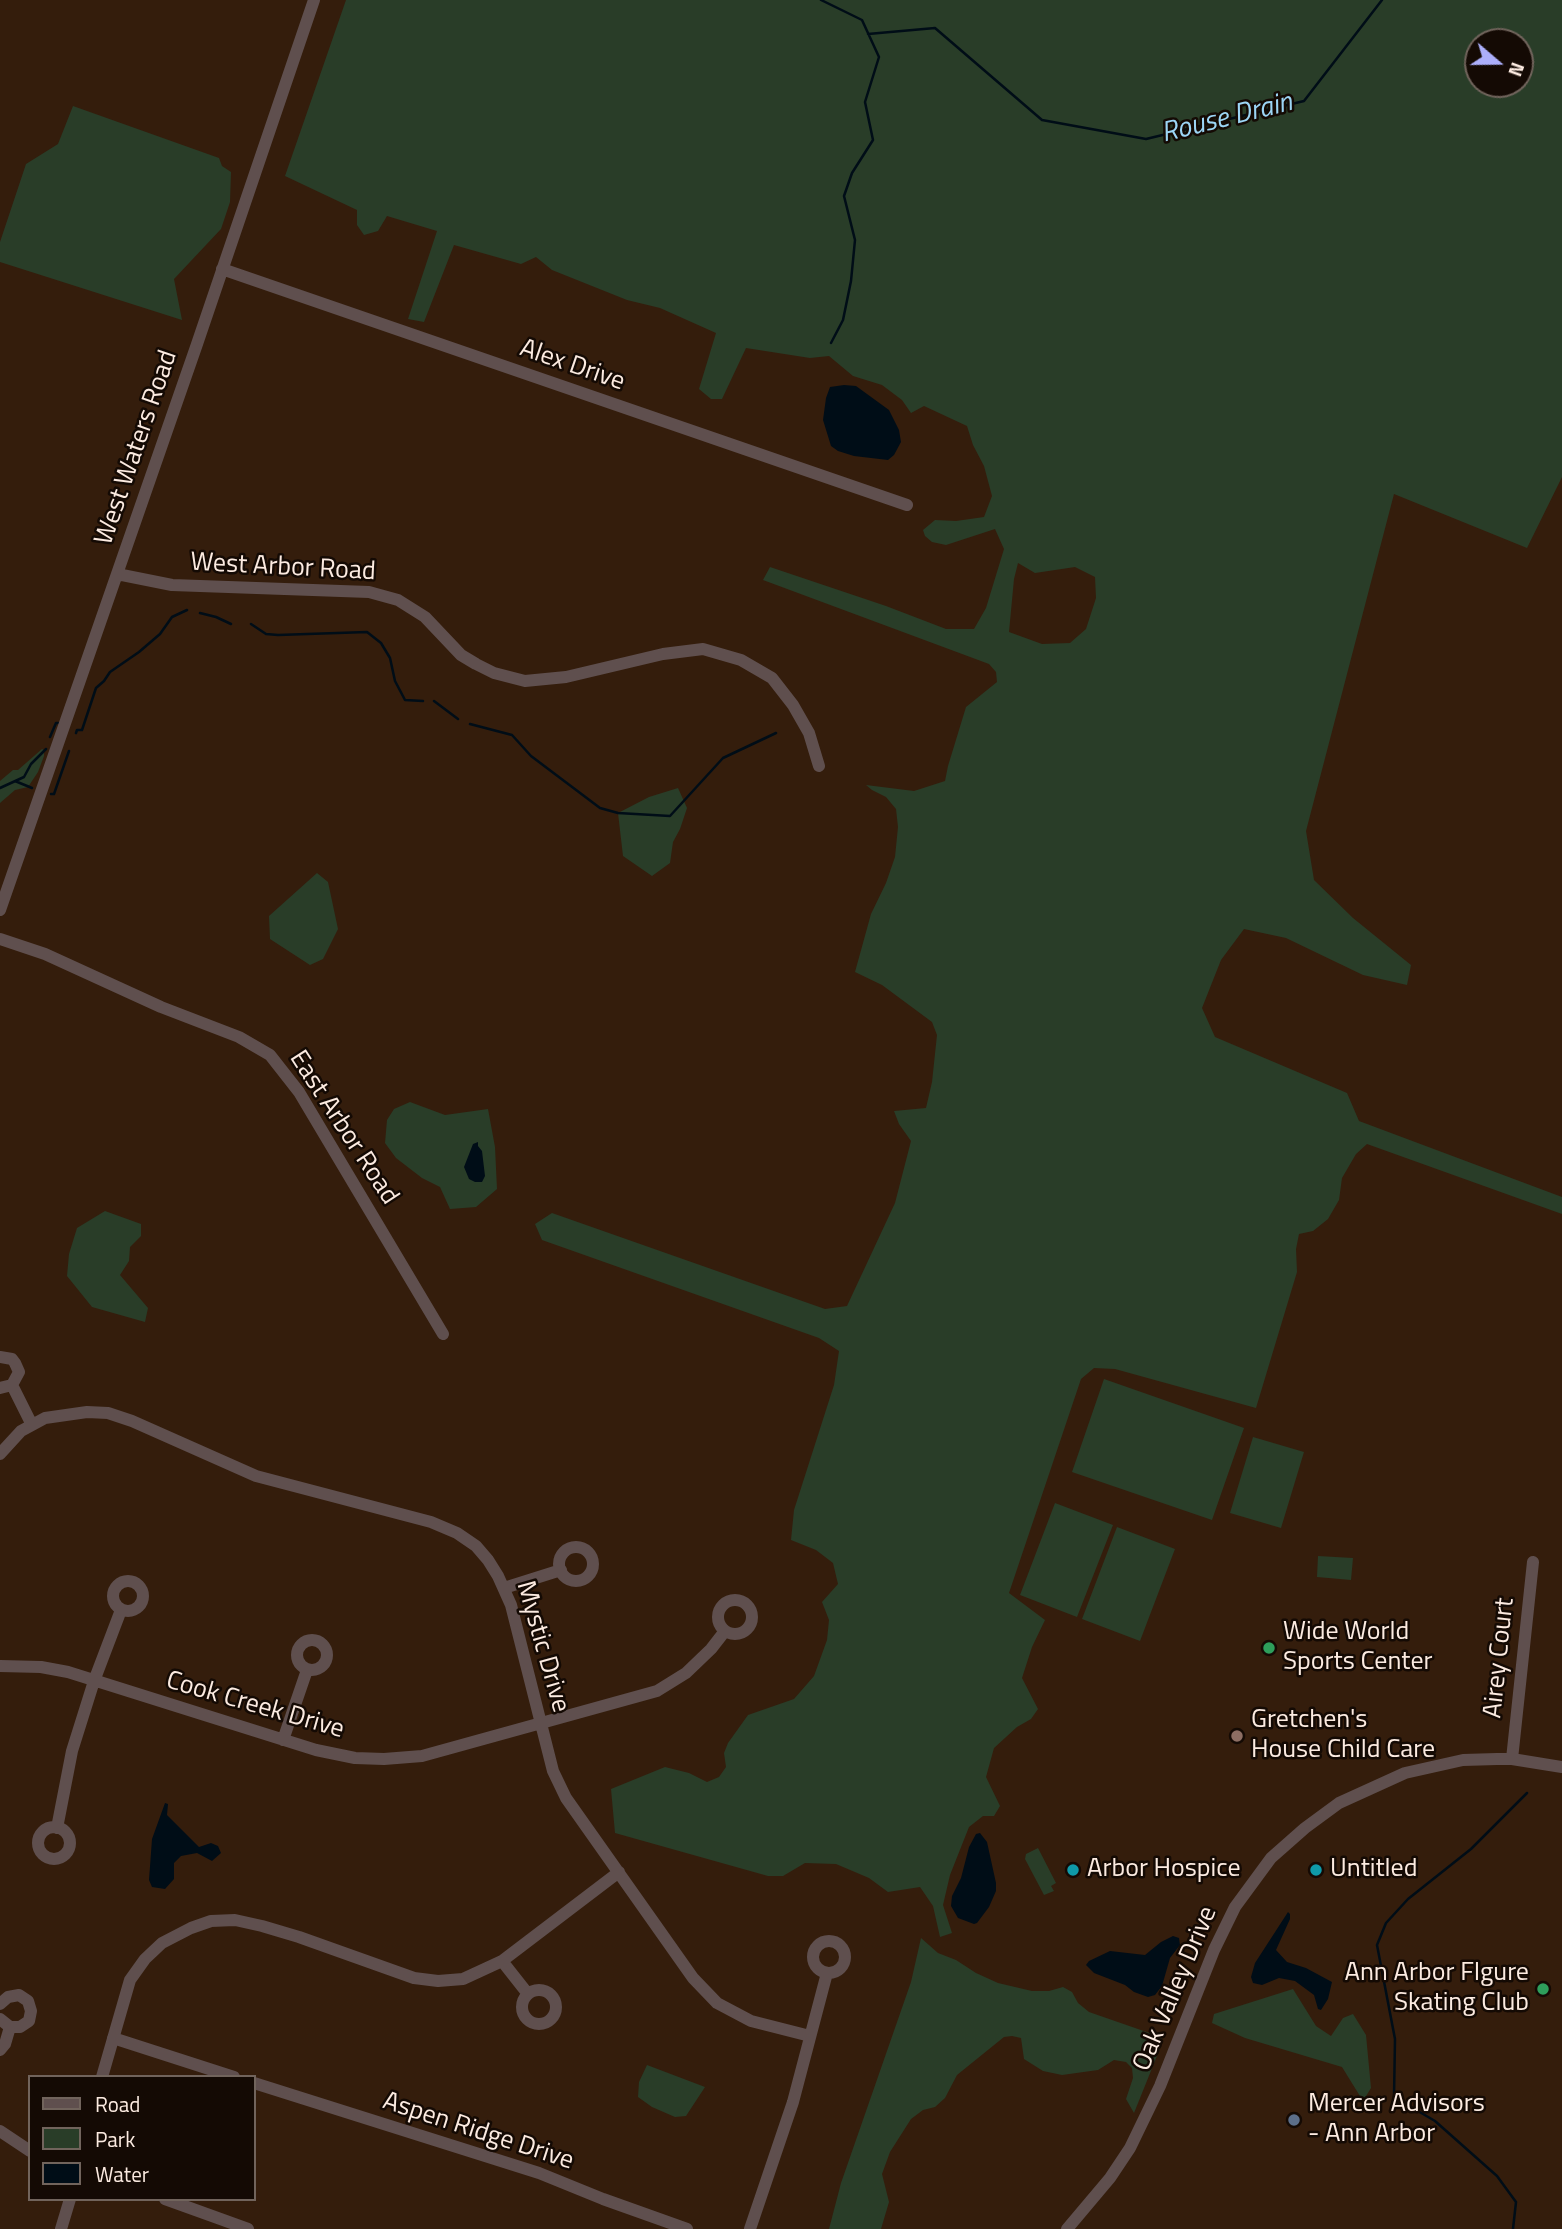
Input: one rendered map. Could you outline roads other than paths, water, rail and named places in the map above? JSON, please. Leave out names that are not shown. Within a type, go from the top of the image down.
[{"type":"street","name":"West Waters Road","points":[[0,910],[314,0]]},
{"type":"street","name":"Alex Drive","points":[[222,269],[907,505]]},
{"type":"street","name":"West Arbor Road","points":[[117,574],[172,585],[369,592],[398,600],[425,617],[461,654],[476,664],[494,673],[525,681],[544,681],[663,654],[703,649],[740,660],[772,678],[793,705],[809,733],[819,766]]},
{"type":"street","name":"East Arbor Road","points":[[0,939],[45,954],[161,1007],[239,1037],[270,1055],[299,1093],[443,1334]]},
{"type":"street","points":[[0,1357],[12,1359],[18,1367],[18,1377],[6,1387],[32,1425]]},
{"type":"street","name":"Mystic Drive","points":[[0,1454],[21,1432],[45,1418],[61,1414],[108,1413],[256,1476],[431,1522],[457,1533],[476,1546],[488,1560],[511,1605],[540,1725],[553,1771],[564,1795],[693,1978],[717,2003],[751,2021],[810,2036]]},
{"type":"street","name":"Airey Court","points":[[1512,1759],[1533,1562]]},
{"type":"street","points":[[504,1588],[561,1570]]},
{"type":"street","points":[[57,1828],[72,1751],[94,1681],[121,1610]]},
{"type":"street","name":"Cook Creek Drive","points":[[0,1666],[41,1667],[68,1672],[336,1755],[384,1759],[422,1756],[657,1691],[686,1673],[711,1649],[725,1630]]},
{"type":"street","points":[[283,1740],[307,1670]]},
{"type":"street","name":"Oak Valley Drive","points":[[1067,2229],[1110,2178],[1130,2148],[1160,2086],[1226,1925],[1248,1887],[1271,1858],[1339,1803],[1378,1784],[1429,1767],[1463,1760],[1512,1759],[1562,1767]]},
{"type":"street","points":[[103,2075],[130,1980],[145,1959],[162,1943],[191,1928],[211,1921],[235,1920],[262,1926],[414,1978],[438,1981],[463,1979],[502,1961],[619,1872]]},
{"type":"street","points":[[502,1961],[528,1994]]},
{"type":"street","points":[[750,2229],[793,2102],[827,1973]]},
{"type":"street","points":[[0,2004],[8,1997],[19,1995],[28,2001],[31,2016],[25,2025],[20,2027],[5,2023],[5,2044],[0,2050]]},
{"type":"street","points":[[113,2038],[228,2075]]},
{"type":"street","name":"Aspen Ridge Drive","points":[[256,2084],[538,2173],[687,2229]]},
{"type":"street","points":[[0,2131],[28,2150]]},
{"type":"street","points":[[61,2229],[69,2201]]},
{"type":"street","points":[[171,2201],[248,2229]]},
{"type":"water","points":[[856,386],[889,410],[899,430],[901,442],[888,460],[854,456],[831,446],[823,420],[826,398],[830,387]]},
{"type":"water","points":[[478,1142],[482,1151],[485,1176],[482,1182],[469,1179],[464,1167],[473,1144]]},
{"type":"water","points":[[165,1803],[168,1804],[167,1815],[199,1847],[211,1843],[218,1846],[221,1853],[212,1861],[197,1853],[181,1856],[174,1863],[174,1879],[165,1889],[152,1887],[149,1880],[152,1839]]},
{"type":"water","points":[[980,1833],[987,1842],[996,1891],[989,1907],[974,1924],[958,1918],[951,1906],[969,1847],[976,1834]]},
{"type":"water","points":[[1288,1912],[1290,1919],[1276,1950],[1287,1962],[1306,1968],[1332,1982],[1328,1999],[1321,2010],[1318,2009],[1314,1995],[1295,1981],[1279,1978],[1262,1985],[1253,1983],[1251,1977],[1255,1963]]},
{"type":"water","points":[[1173,1936],[1179,1938],[1180,1945],[1170,1958],[1162,1986],[1155,1995],[1148,1997],[1134,1992],[1125,1985],[1094,1973],[1086,1965],[1110,1951],[1145,1955]]},
{"type":"waterway","points":[[821,0],[862,20],[879,57],[865,102],[873,140],[852,173],[844,196],[855,240],[851,281],[843,320],[831,343]]},
{"type":"waterway","name":"Rouse Drain","points":[[868,34],[935,28],[1042,120],[1146,139],[1304,101],[1382,0]]},
{"type":"waterway","points":[[76,733],[77,730],[82,730],[96,688],[110,672],[160,634],[172,617],[187,610]]},
{"type":"waterway","points":[[200,613],[231,624]]},
{"type":"waterway","points":[[251,624],[266,634],[278,635],[367,632],[381,643],[390,658],[395,681],[405,700],[423,701]]},
{"type":"waterway","points":[[434,701],[458,719]]},
{"type":"waterway","points":[[50,737],[58,723]]},
{"type":"waterway","points":[[470,724],[512,735],[531,756],[600,808],[618,813],[670,816],[723,758],[776,733]]},
{"type":"waterway","points":[[0,788],[24,777],[31,764],[46,749]]},
{"type":"waterway","points":[[51,794],[54,794],[69,751]]},
{"type":"waterway","points":[[15,781],[32,788]]},
{"type":"waterway","points":[[1513,2229],[1516,2202],[1497,2176],[1435,2121],[1394,2097],[1395,2039],[1377,1945],[1386,1923],[1408,1899],[1471,1849],[1527,1793]]},
{"type":"place","name":"Wide World Sports Center","points":[[1269,1648]]},
{"type":"place","name":"Gretchen's House Child Care","points":[[1237,1736]]},
{"type":"place","name":"Arbor Hospice","points":[[1073,1870]]},
{"type":"place","name":"Untitled","points":[[1316,1870]]},
{"type":"place","name":"Ann Arbor FIgure Skating Club","points":[[1543,1989]]},
{"type":"place","name":"Mercer Advisors - Ann Arbor","points":[[1294,2120]]}]
